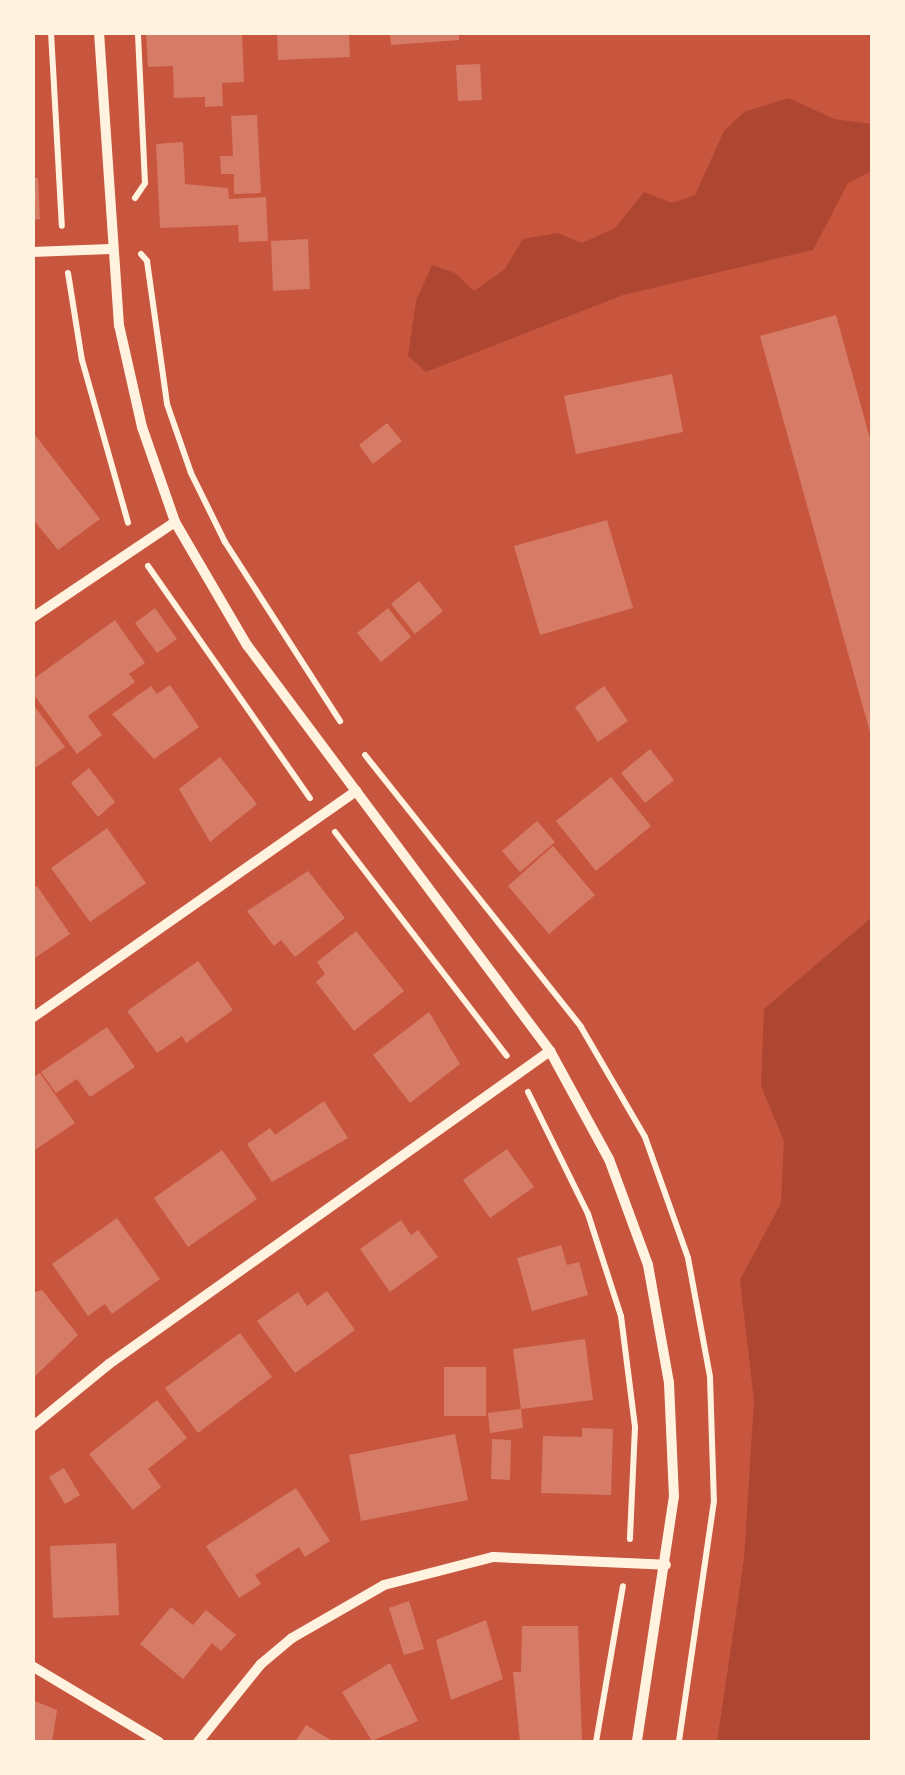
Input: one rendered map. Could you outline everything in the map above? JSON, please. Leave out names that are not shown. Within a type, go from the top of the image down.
[{"type":"street","points":[[99,32],[110,248],[131,389],[175,522],[247,645],[550,1052],[609,1159],[654,1292],[674,1460],[666,1564],[637,1742]]},
{"type":"street","points":[[32,252],[110,248]]},
{"type":"street","points":[[32,618],[136,543],[175,522]]},
{"type":"street","points":[[32,1018],[356,791]]},
{"type":"street","points":[[32,1427],[110,1364],[550,1052]]},
{"type":"street","points":[[198,1742],[261,1664],[292,1638],[384,1585],[493,1558],[666,1564]]},
{"type":"street","points":[[32,1666],[159,1742]]},
{"type":"path","points":[[50,32],[65,251],[86,376],[136,543],[176,614],[518,1074],[588,1214],[621,1316],[636,1460],[627,1562],[596,1742]]},
{"type":"shaded area","points":[[789,98],[834,119],[872,124],[872,171],[848,183],[813,250],[623,295],[426,372],[408,356],[416,301],[432,265],[455,273],[474,291],[505,269],[523,239],[558,233],[582,243],[615,228],[644,192],[672,203],[695,195],[724,131],[744,112]]},
{"type":"shaded area","points":[[872,917],[872,1742],[717,1742],[744,1559],[754,1400],[740,1280],[781,1203],[784,1141],[761,1086],[764,1009]]},
{"type":"building","points":[[146,32],[242,32],[244,82],[222,83],[223,106],[205,107],[205,97],[174,98],[173,66],[148,67]]},
{"type":"building","points":[[277,32],[349,32],[350,57],[278,60]]},
{"type":"building","points":[[390,32],[459,32],[459,40],[391,45]]},
{"type":"building","points":[[480,64],[482,100],[458,101],[456,65]]},
{"type":"building","points":[[257,115],[261,193],[234,194],[234,174],[221,174],[220,156],[233,156],[231,116]]},
{"type":"building","points":[[183,142],[185,184],[228,188],[229,199],[266,197],[268,241],[239,242],[238,225],[160,228],[156,144]]},
{"type":"building","points":[[32,178],[38,178],[40,219],[32,220]]},
{"type":"building","points":[[308,239],[310,289],[273,291],[271,241]]},
{"type":"building","points":[[836,315],[872,446],[871,736],[760,336]]},
{"type":"building","points":[[672,374],[683,432],[576,454],[564,396]]},
{"type":"building","points":[[387,423],[402,441],[373,464],[359,445]]},
{"type":"building","points":[[32,431],[100,519],[58,550],[32,518]]},
{"type":"building","points":[[607,520],[633,608],[540,635],[514,546]]},
{"type":"building","points":[[419,581],[443,611],[415,634],[391,604]]},
{"type":"building","points":[[155,608],[177,639],[157,653],[135,623]]},
{"type":"building","points":[[388,608],[411,637],[381,662],[357,633]]},
{"type":"building","points":[[115,620],[145,663],[129,674],[135,682],[88,716],[102,735],[77,754],[32,692],[32,680]]},
{"type":"building","points":[[170,685],[199,727],[154,759],[112,714],[151,686],[157,694]]},
{"type":"building","points":[[604,686],[628,721],[598,742],[575,707]]},
{"type":"building","points":[[32,703],[65,747],[32,770]]},
{"type":"building","points":[[650,749],[674,780],[645,803],[621,773]]},
{"type":"building","points":[[220,757],[257,804],[210,842],[179,789]]},
{"type":"building","points":[[89,768],[115,802],[98,817],[71,783]]},
{"type":"building","points":[[611,777],[651,826],[596,871],[556,821]]},
{"type":"building","points":[[537,821],[555,842],[520,872],[502,851]]},
{"type":"building","points":[[107,828],[146,883],[90,922],[51,868]]},
{"type":"building","points":[[553,846],[595,895],[549,934],[508,886]]},
{"type":"building","points":[[308,871],[345,918],[295,957],[281,940],[274,946],[247,911]]},
{"type":"building","points":[[37,886],[70,934],[32,960],[32,889]]},
{"type":"building","points":[[356,931],[404,991],[354,1031],[316,982],[325,974],[317,962]]},
{"type":"building","points":[[198,961],[233,1010],[186,1043],[182,1036],[157,1053],[127,1011]]},
{"type":"building","points":[[429,1012],[460,1064],[410,1103],[373,1055]]},
{"type":"building","points":[[107,1027],[135,1067],[90,1097],[77,1079],[56,1093],[41,1072]]},
{"type":"building","points":[[40,1073],[75,1123],[32,1152],[32,1078]]},
{"type":"building","points":[[324,1101],[348,1138],[272,1182],[247,1144],[270,1128],[275,1135]]},
{"type":"building","points":[[507,1149],[534,1187],[490,1218],[463,1180]]},
{"type":"building","points":[[222,1150],[257,1199],[188,1247],[154,1198]]},
{"type":"building","points":[[117,1218],[160,1279],[112,1314],[105,1304],[88,1316],[52,1264]]},
{"type":"building","points":[[401,1220],[411,1235],[418,1230],[438,1257],[390,1292],[360,1249]]},
{"type":"building","points":[[561,1245],[567,1265],[579,1262],[588,1295],[532,1311],[517,1258]]},
{"type":"building","points":[[42,1290],[78,1335],[32,1379],[32,1293]]},
{"type":"building","points":[[327,1291],[355,1330],[295,1373],[257,1321],[298,1292],[307,1306]]},
{"type":"building","points":[[240,1333],[272,1377],[198,1433],[165,1388]]},
{"type":"building","points":[[585,1339],[593,1400],[521,1409],[513,1349]]},
{"type":"building","points":[[444,1367],[486,1367],[486,1416],[444,1416]]},
{"type":"building","points":[[157,1400],[187,1438],[148,1469],[161,1487],[133,1510],[89,1454]]},
{"type":"building","points":[[521,1409],[523,1428],[490,1433],[488,1413]]},
{"type":"building","points":[[582,1428],[613,1429],[611,1495],[541,1493],[543,1436],[582,1437]]},
{"type":"building","points":[[455,1434],[468,1500],[361,1521],[349,1455]]},
{"type":"building","points":[[492,1439],[511,1440],[510,1480],[491,1479]]},
{"type":"building","points":[[64,1468],[80,1495],[65,1504],[49,1477]]},
{"type":"building","points":[[296,1488],[330,1541],[305,1557],[299,1547],[255,1575],[261,1584],[239,1598],[206,1546]]},
{"type":"building","points":[[116,1543],[119,1615],[53,1618],[50,1546]]},
{"type":"building","points":[[409,1601],[424,1649],[404,1655],[389,1608]]},
{"type":"building","points":[[171,1607],[193,1625],[206,1610],[236,1635],[221,1651],[212,1643],[183,1679],[140,1644]]},
{"type":"building","points":[[486,1620],[503,1679],[451,1700],[436,1640]]},
{"type":"building","points":[[522,1626],[578,1626],[582,1742],[520,1742],[513,1672],[521,1672]]},
{"type":"building","points":[[390,1663],[418,1721],[372,1741],[342,1692]]},
{"type":"building","points":[[32,1700],[57,1710],[52,1742],[32,1742]]},
{"type":"building","points":[[306,1725],[334,1742],[295,1742]]}]
